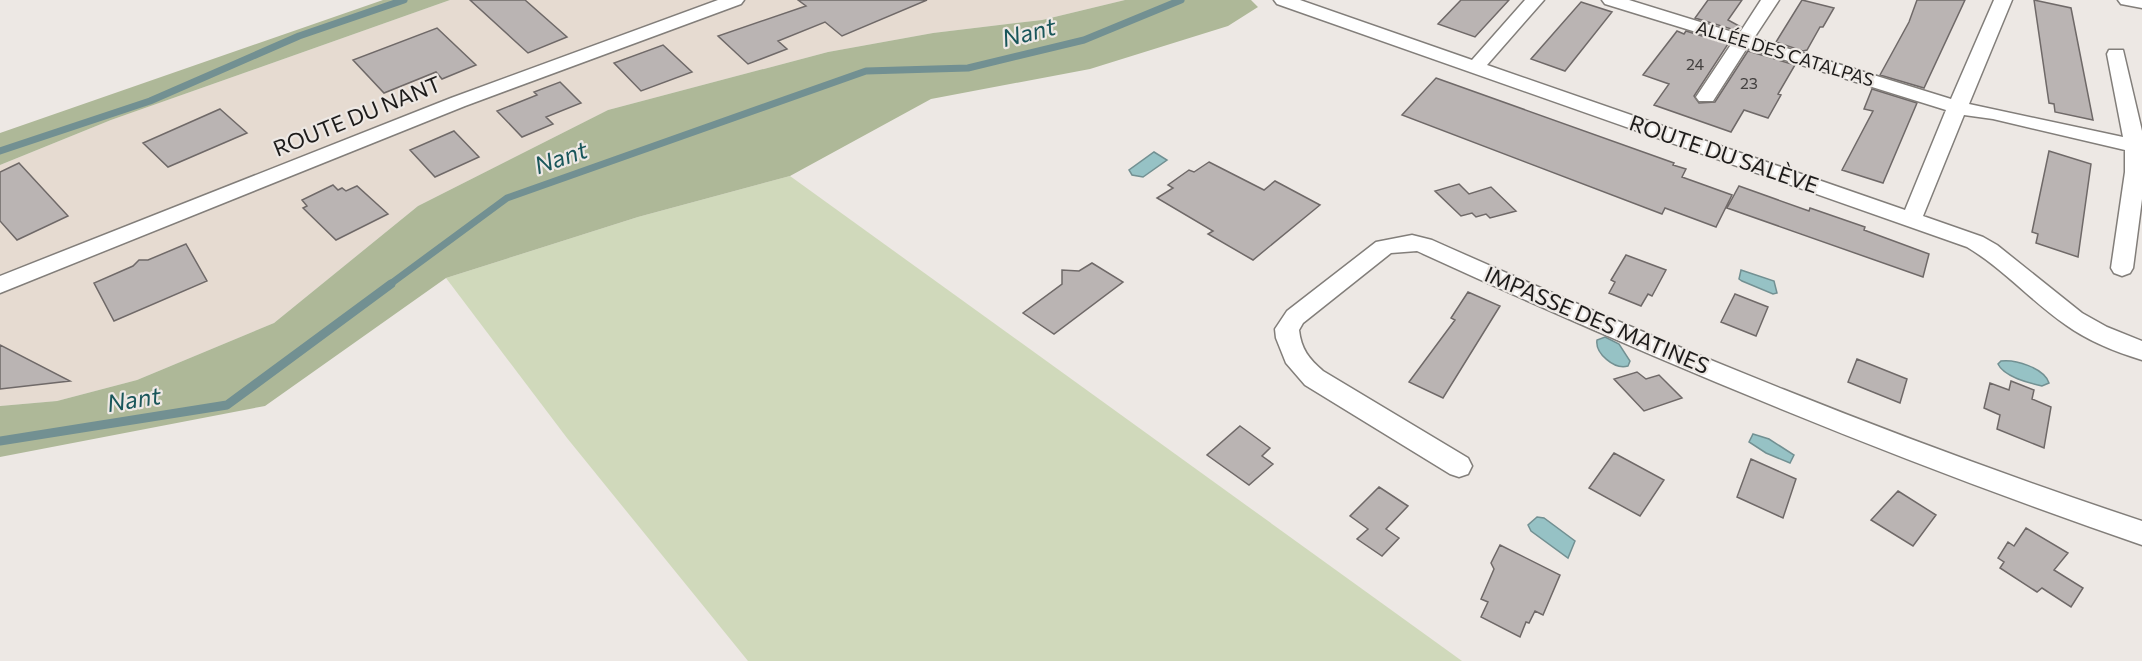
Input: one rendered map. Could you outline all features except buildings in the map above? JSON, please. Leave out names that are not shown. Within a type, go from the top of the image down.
[{"type":"street","name":"ROUTE DU NANT","points":[[0,285],[428,113],[735,0]]},
{"type":"street","name":"ROUTE DU SALÈVE","points":[[1283,0],[1975,242],[1997,254],[2074,319],[2096,333],[2142,351]]},
{"type":"street","points":[[1475,67],[1535,0]]},
{"type":"street","name":"ALLÉE DES CATALPAS","points":[[1611,0],[1959,108],[1993,113],[2135,146]]},
{"type":"street","points":[[1706,97],[1770,0]]},
{"type":"street","points":[[1911,219],[1959,108],[1990,24],[2003,0]]},
{"type":"street","points":[[2127,0],[2142,3]]},
{"type":"street","points":[[2116,54],[2135,146],[2135,172],[2122,268]]},
{"type":"street","name":"IMPASSE DES MATINES","points":[[1459,466],[1314,378],[1296,362],[1288,344],[1287,330],[1295,318],[1384,247],[1412,242],[1424,245],[1540,298],[1832,420],[1971,474],[2142,533]]},
{"type":"shaded area","points":[[450,0],[1125,0],[1042,20],[933,33],[828,52],[608,110],[418,206],[274,323],[137,380],[57,401],[0,406],[0,165],[111,120]]},
{"type":"green space","points":[[383,0],[450,0],[111,120],[0,165],[0,133]]},
{"type":"green space","points":[[1125,0],[1251,0],[1258,7],[1228,26],[1090,69],[931,99],[790,176],[638,217],[446,278],[265,406],[0,457],[0,406],[57,401],[137,380],[274,323],[418,206],[608,110],[828,52],[933,33],[1042,20]]},
{"type":"green space","points":[[790,176],[1462,661],[748,661],[567,438],[446,278],[638,217]]},
{"type":"water","points":[[1154,152],[1167,160],[1143,177],[1132,175],[1129,170]]},
{"type":"water","points":[[1741,270],[1774,281],[1777,293],[1773,294],[1742,281],[1739,279]]},
{"type":"water","points":[[1605,337],[1619,344],[1630,361],[1628,366],[1623,367],[1612,363],[1602,355],[1597,340]]},
{"type":"water","points":[[2001,361],[2014,361],[2035,369],[2049,383],[2042,386],[2017,379],[2001,369],[1998,364]]},
{"type":"water","points":[[1753,434],[1769,439],[1794,455],[1790,463],[1766,453],[1749,442]]},
{"type":"water","points":[[1537,517],[1544,518],[1575,541],[1568,558],[1531,531],[1528,525]]},
{"type":"waterway","name":"Nant","points":[[0,151],[150,101],[299,36],[404,0]]},
{"type":"waterway","name":"Nant","points":[[389,285],[507,198],[866,71],[968,68],[1084,40],[1181,0]]},
{"type":"waterway","name":"Nant","points":[[0,441],[227,405],[391,284]]}]
